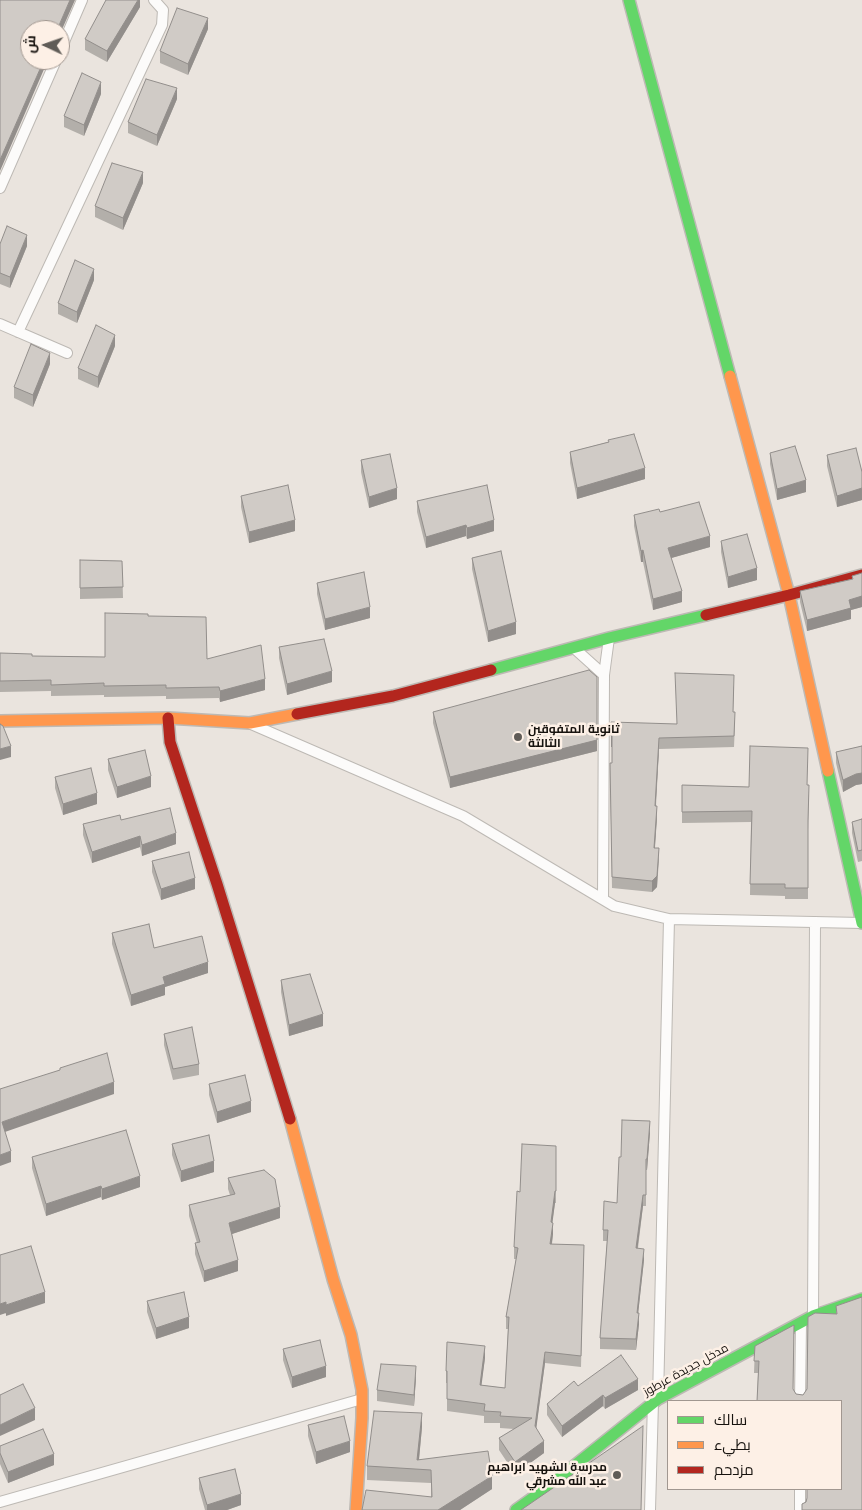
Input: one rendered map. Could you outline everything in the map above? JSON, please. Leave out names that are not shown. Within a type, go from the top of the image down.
[{"type":"street","points":[[70,28],[82,0]]},
{"type":"street","points":[[18,332],[162,25],[163,10],[154,0]]},
{"type":"street","points":[[250,723],[463,816],[614,906],[669,919],[862,923],[789,595],[629,0]]},
{"type":"street","points":[[0,188],[52,70]]},
{"type":"street","points":[[0,324],[67,353]]},
{"type":"street","points":[[0,721],[168,718],[250,723],[393,696],[610,638],[789,595],[862,575]]},
{"type":"street","points":[[602,900],[604,675],[610,638]]},
{"type":"street","points":[[574,648],[604,675]]},
{"type":"street","points":[[168,718],[170,742],[217,884],[287,1108],[333,1279],[358,1362],[362,1418],[356,1510]]},
{"type":"street","points":[[650,1510],[669,919]]},
{"type":"street","points":[[813,1316],[815,922]]},
{"type":"street","name":"مدخل جديدة عرطوز","points":[[516,1510],[544,1490],[655,1400],[813,1316],[862,1299]]},
{"type":"street","points":[[800,1400],[801,1324]]},
{"type":"street","points":[[0,1502],[362,1399]]},
{"type":"street","points":[[800,1490],[800,1510]]},
{"type":"building","points":[[0,0],[70,0],[61,20],[20,20],[20,70],[40,70],[0,160]]},
{"type":"building","points":[[106,0],[138,0],[107,51],[85,39]]},
{"type":"building","points":[[177,8],[208,18],[188,64],[160,51]]},
{"type":"building","points":[[82,73],[101,82],[84,125],[64,116]]},
{"type":"building","points":[[146,79],[177,88],[157,135],[128,122]]},
{"type":"building","points":[[112,163],[143,172],[123,218],[95,206]]},
{"type":"building","points":[[7,226],[27,235],[10,277],[0,273],[0,244]]},
{"type":"building","points":[[75,260],[94,269],[77,312],[58,303]]},
{"type":"building","points":[[96,325],[115,335],[98,377],[78,368]]},
{"type":"building","points":[[31,344],[50,353],[33,395],[14,387]]},
{"type":"building","points":[[634,434],[645,468],[577,488],[570,452]]},
{"type":"building","points":[[795,446],[806,480],[777,489],[770,453]]},
{"type":"building","points":[[856,448],[862,472],[862,488],[837,496],[827,455]]},
{"type":"building","points":[[390,454],[397,488],[369,497],[361,460]]},
{"type":"building","points":[[288,485],[295,520],[249,532],[241,496]]},
{"type":"building","points":[[487,485],[494,520],[467,528],[466,525],[426,537],[417,501]]},
{"type":"building","points":[[699,502],[710,536],[668,548],[682,591],[653,599],[634,515],[659,509],[660,512]]},
{"type":"building","points":[[747,534],[757,568],[728,577],[721,541]]},
{"type":"building","points":[[501,551],[516,622],[488,631],[472,558]]},
{"type":"building","points":[[80,560],[122,561],[123,587],[80,588]]},
{"type":"building","points":[[364,572],[370,607],[325,619],[317,583]]},
{"type":"building","points":[[862,573],[862,596],[849,600],[851,608],[807,620],[800,591],[853,579],[852,576]]},
{"type":"building","points":[[105,613],[206,617],[207,659],[261,645],[265,679],[220,691],[219,687],[166,688],[166,685],[104,686],[104,683],[51,685],[51,680],[0,681],[0,653],[32,654],[32,656],[105,657]]},
{"type":"building","points":[[324,639],[332,671],[287,684],[279,647]]},
{"type":"building","name":"ثانوية المتفوقين الثالثة","points":[[589,670],[597,677],[597,740],[450,777],[433,712]]},
{"type":"building","points":[[675,673],[734,675],[734,736],[659,738],[654,848],[659,848],[657,876],[652,881],[612,877],[611,722],[677,724]]},
{"type":"building","points":[[0,724],[3,726],[11,746],[0,749]]},
{"type":"building","points":[[750,746],[808,748],[808,888],[785,888],[785,884],[750,884],[752,811],[682,812],[682,785],[749,787]]},
{"type":"building","points":[[862,746],[862,773],[843,780],[836,752]]},
{"type":"building","points":[[145,750],[151,776],[117,787],[108,759]]},
{"type":"building","points":[[91,768],[97,793],[63,804],[55,777]]},
{"type":"building","points":[[170,808],[176,833],[142,845],[140,836],[92,852],[83,824],[120,815],[121,820]]},
{"type":"building","points":[[862,819],[862,850],[858,851],[852,822]]},
{"type":"building","points":[[189,852],[195,878],[161,889],[152,861]]},
{"type":"building","points":[[149,924],[154,948],[202,936],[208,962],[163,977],[165,984],[131,995],[112,933]]},
{"type":"building","points":[[310,974],[323,1014],[289,1025],[281,980]]},
{"type":"building","points":[[192,1027],[199,1064],[173,1069],[164,1034]]},
{"type":"building","points":[[107,1053],[114,1082],[2,1122],[11,1151],[0,1155],[0,1089]]},
{"type":"building","points":[[245,1075],[251,1101],[217,1112],[209,1084]]},
{"type":"building","points":[[622,1120],[650,1121],[646,1159],[646,1195],[643,1195],[636,1248],[644,1249],[636,1339],[600,1338],[608,1230],[603,1230],[604,1201],[617,1203]]},
{"type":"building","points":[[126,1130],[140,1176],[102,1189],[101,1186],[46,1204],[32,1157]]},
{"type":"building","points":[[209,1135],[214,1161],[181,1171],[172,1144]]},
{"type":"building","points":[[522,1144],[556,1146],[556,1191],[550,1244],[584,1245],[581,1356],[545,1352],[535,1426],[544,1441],[515,1462],[499,1438],[532,1418],[500,1416],[501,1412],[484,1411],[485,1404],[447,1399],[446,1371],[447,1342],[485,1346],[480,1385],[505,1388],[509,1317],[506,1317],[518,1248],[514,1247],[517,1191],[520,1192]]},
{"type":"building","points":[[264,1170],[275,1179],[280,1207],[229,1223],[238,1260],[204,1271],[195,1243],[200,1242],[189,1205],[235,1194],[228,1178]]},
{"type":"building","points":[[31,1246],[45,1292],[6,1305],[6,1302],[0,1304],[0,1255]]},
{"type":"building","points":[[184,1292],[189,1317],[156,1328],[147,1301]]},
{"type":"building","points":[[862,1297],[862,1510],[802,1510],[802,1504],[806,1502],[807,1498],[807,1490],[842,1490],[842,1400],[757,1400],[759,1361],[754,1361],[755,1346],[794,1325],[793,1389],[796,1394],[803,1395],[807,1389],[808,1317],[815,1313],[837,1314],[836,1306]]},
{"type":"building","points":[[320,1340],[326,1366],[292,1377],[283,1349]]},
{"type":"building","points":[[621,1355],[638,1379],[605,1398],[603,1395],[562,1426],[547,1404],[574,1381],[578,1386]]},
{"type":"building","points":[[381,1364],[416,1366],[414,1395],[377,1390]]},
{"type":"building","points":[[23,1384],[35,1408],[0,1425],[0,1395]]},
{"type":"building","points":[[374,1411],[422,1413],[417,1460],[488,1451],[492,1476],[438,1510],[362,1510],[366,1490],[432,1497],[431,1470],[367,1466]]},
{"type":"building","points":[[344,1416],[350,1441],[316,1452],[308,1425]]},
{"type":"building","name":"مدرسة الشهيد ابراهيم عبد الله مشرقي","points":[[643,1426],[641,1510],[521,1510]]},
{"type":"building","points":[[43,1429],[54,1454],[8,1472],[0,1453],[0,1446]]},
{"type":"building","points":[[235,1469],[241,1494],[207,1505],[199,1478]]},
{"type":"traffic: fast","points":[[629,0],[730,376]]},
{"type":"traffic: fast","points":[[491,670],[609,638],[706,615]]},
{"type":"traffic: fast","points":[[828,771],[862,923]]},
{"type":"traffic: fast","points":[[516,1510],[658,1399],[813,1316],[862,1299]]},
{"type":"traffic: slow","points":[[730,376],[789,595],[828,771]]},
{"type":"traffic: slow","points":[[0,721],[168,718],[250,723],[297,714]]},
{"type":"traffic: slow","points":[[290,1119],[333,1279],[351,1335],[362,1390],[356,1510]]},
{"type":"traffic: jam","points":[[706,615],[862,575]]},
{"type":"traffic: jam","points":[[297,714],[393,696],[491,670]]},
{"type":"traffic: jam","points":[[168,718],[170,742],[217,884],[290,1119]]},
{"type":"place","name":"ثانوية المتفوقين الثالثة","points":[[518,737]]},
{"type":"place","name":"مدرسة الشهيد ابراهيم عبد الله مشرقي","points":[[617,1475]]}]
